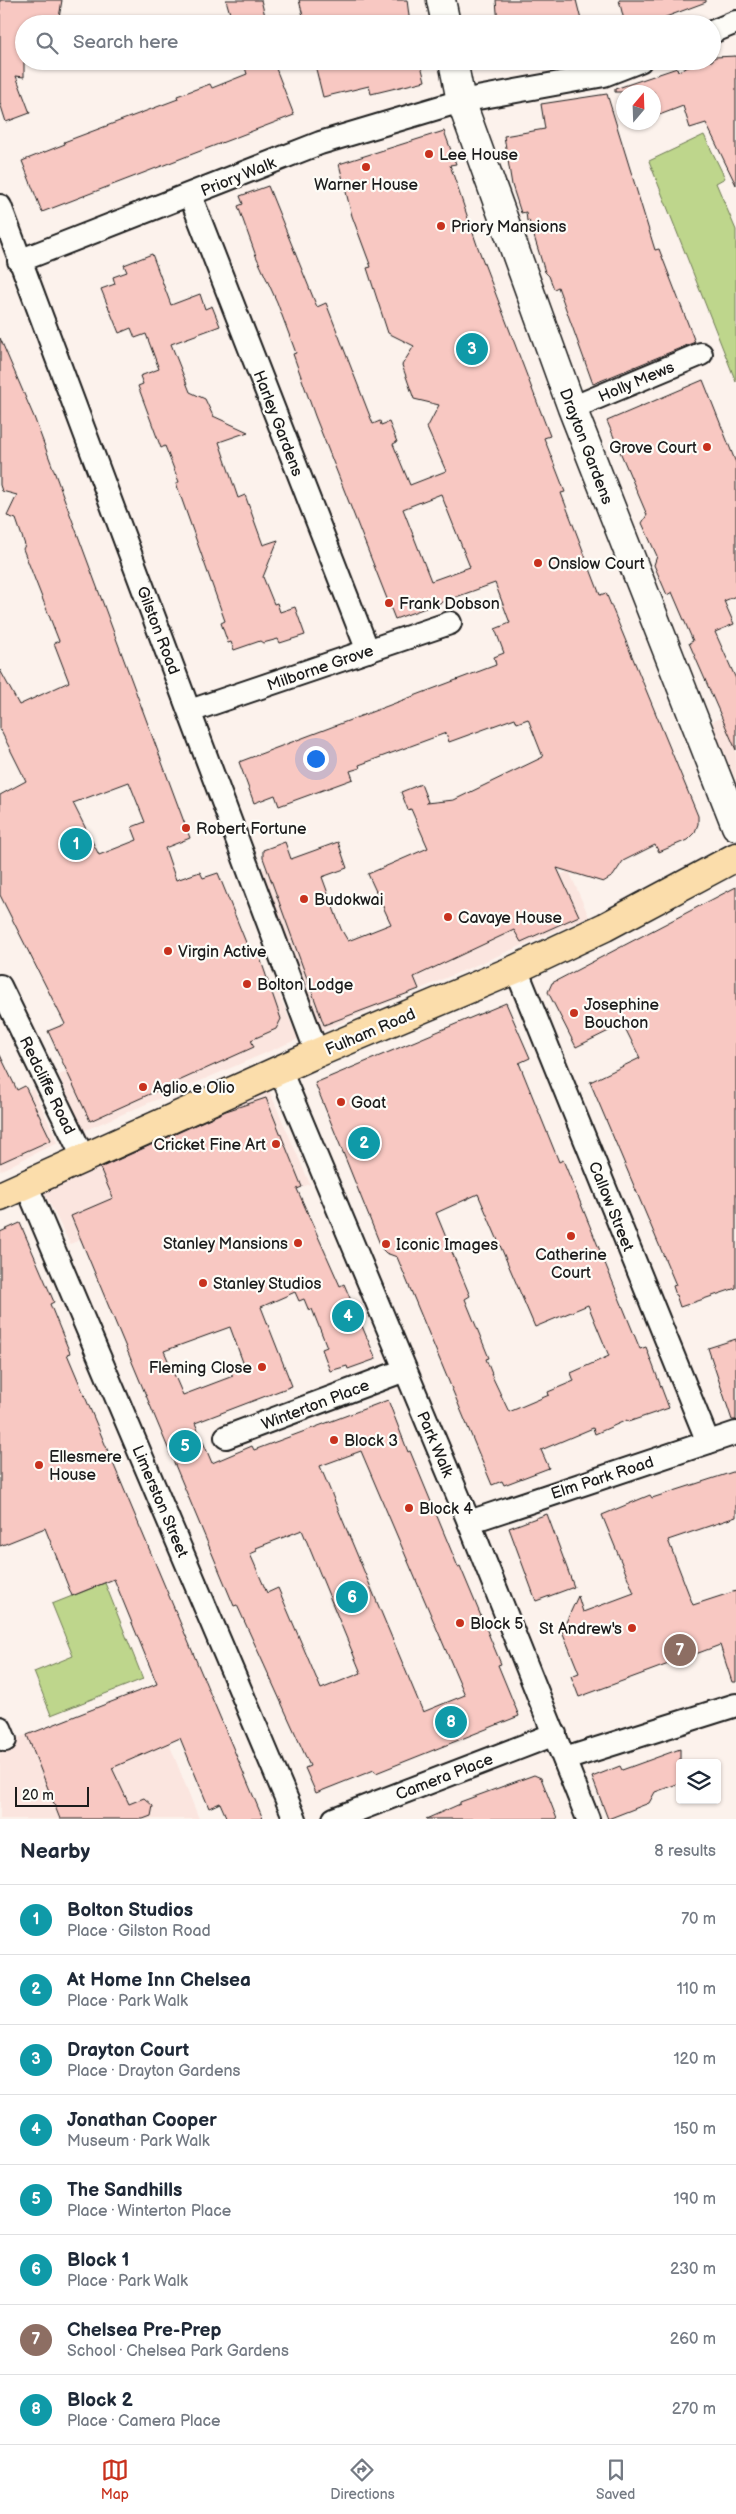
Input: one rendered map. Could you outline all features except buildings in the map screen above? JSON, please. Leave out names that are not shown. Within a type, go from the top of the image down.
[{"type":"main road","name":"Fulham Road","points":[[0,1196],[317,1053],[516,969],[605,927],[736,857]]},
{"type":"street","points":[[441,0],[444,15]]},
{"type":"street","points":[[721,28],[736,22]]},
{"type":"street","name":"Drayton Gardens","points":[[455,70],[460,101],[572,408],[736,826]]},
{"type":"street","name":"Priory Walk","points":[[19,261],[320,143],[460,101],[604,75],[617,70]]},
{"type":"street","name":"Harley Gardens","points":[[190,195],[368,651]]},
{"type":"street","name":"Gilston Road","points":[[0,206],[317,1053]]},
{"type":"street","name":"Holly Mews","points":[[572,408],[700,354]]},
{"type":"street","name":"Milborne Grove","points":[[190,711],[450,622]]},
{"type":"street","name":"Callow Street","points":[[516,969],[708,1442]]},
{"type":"street","name":"Redcliffe Road","points":[[0,986],[83,1157]]},
{"type":"street","name":"Park Walk","points":[[280,1070],[469,1522],[588,1819]]},
{"type":"street","name":"Limerston Street","points":[[26,1184],[295,1819]]},
{"type":"street","name":"Winterton Place","points":[[226,1437],[405,1370]]},
{"type":"street","name":"Elm Park Road","points":[[469,1522],[736,1433]]},
{"type":"street","points":[[565,1759],[736,1706]]},
{"type":"street","name":"Camera Place","points":[[334,1819],[555,1734]]},
{"type":"shaded area","points":[[736,711],[736,781],[711,722]]},
{"type":"shaded area","points":[[313,851],[351,966],[569,871],[589,917],[319,1032],[259,871]]},
{"type":"shaded area","points":[[274,983],[298,1039],[83,1131],[59,1075]]},
{"type":"shaded area","points":[[33,1089],[58,1142],[0,1171],[0,1104]]},
{"type":"shaded area","points":[[269,1090],[310,1184],[271,1200],[255,1167],[70,1244],[43,1190],[174,1127]]},
{"type":"shaded area","points":[[147,1688],[199,1819],[0,1819],[0,1745]]},
{"type":"green space","points":[[704,135],[725,178],[716,183],[736,230],[736,382],[649,161]]},
{"type":"green space","points":[[105,1583],[143,1679],[51,1715],[34,1672],[73,1656],[52,1604]]},
{"type":"place","name":"Lee House","points":[[429,154]]},
{"type":"place","name":"Warner House","points":[[366,167]]},
{"type":"place","name":"Priory Mansions","points":[[441,226]]},
{"type":"place","name":"Drayton Court","points":[[472,349]]},
{"type":"place","name":"Grove Court","points":[[707,447]]},
{"type":"place","name":"Onslow Court","points":[[538,563]]},
{"type":"place","name":"Frank Dobson","points":[[389,603]]},
{"type":"place","name":"Robert Fortune","points":[[186,828]]},
{"type":"place","name":"Bolton Studios","points":[[76,844]]},
{"type":"place","name":"Budokwai","points":[[304,899]]},
{"type":"place","name":"Cavaye House","points":[[448,917]]},
{"type":"place","name":"Virgin Active","points":[[168,951]]},
{"type":"place","name":"Bolton Lodge","points":[[247,984]]},
{"type":"place","name":"Josephine Bouchon","points":[[574,1013]]},
{"type":"place","name":"Aglio e Olio","points":[[143,1087]]},
{"type":"place","name":"Goat","points":[[341,1102]]},
{"type":"place","name":"At Home Inn Chelsea","points":[[364,1143]]},
{"type":"place","name":"Cricket Fine Art","points":[[276,1144]]},
{"type":"place","name":"Catherine Court","points":[[571,1236]]},
{"type":"place","name":"Stanley Mansions","points":[[298,1243]]},
{"type":"place","name":"Iconic Images","points":[[386,1244]]},
{"type":"place","name":"Stanley Studios","points":[[203,1283]]},
{"type":"place","name":"Jonathan Cooper","points":[[348,1316]]},
{"type":"place","name":"Fleming Close","points":[[262,1367]]},
{"type":"place","name":"Block 3","points":[[334,1440]]},
{"type":"place","name":"The Sandhills","points":[[185,1446]]},
{"type":"place","name":"Ellesmere House","points":[[39,1465]]},
{"type":"place","name":"Block 4","points":[[409,1508]]},
{"type":"place","name":"Block 1","points":[[352,1597]]},
{"type":"place","name":"Block 5","points":[[460,1623]]},
{"type":"place","name":"St Andrew's","points":[[632,1628]]},
{"type":"place","name":"Chelsea Pre-Prep","points":[[680,1650]]},
{"type":"place","name":"Block 2","points":[[451,1722]]}]
